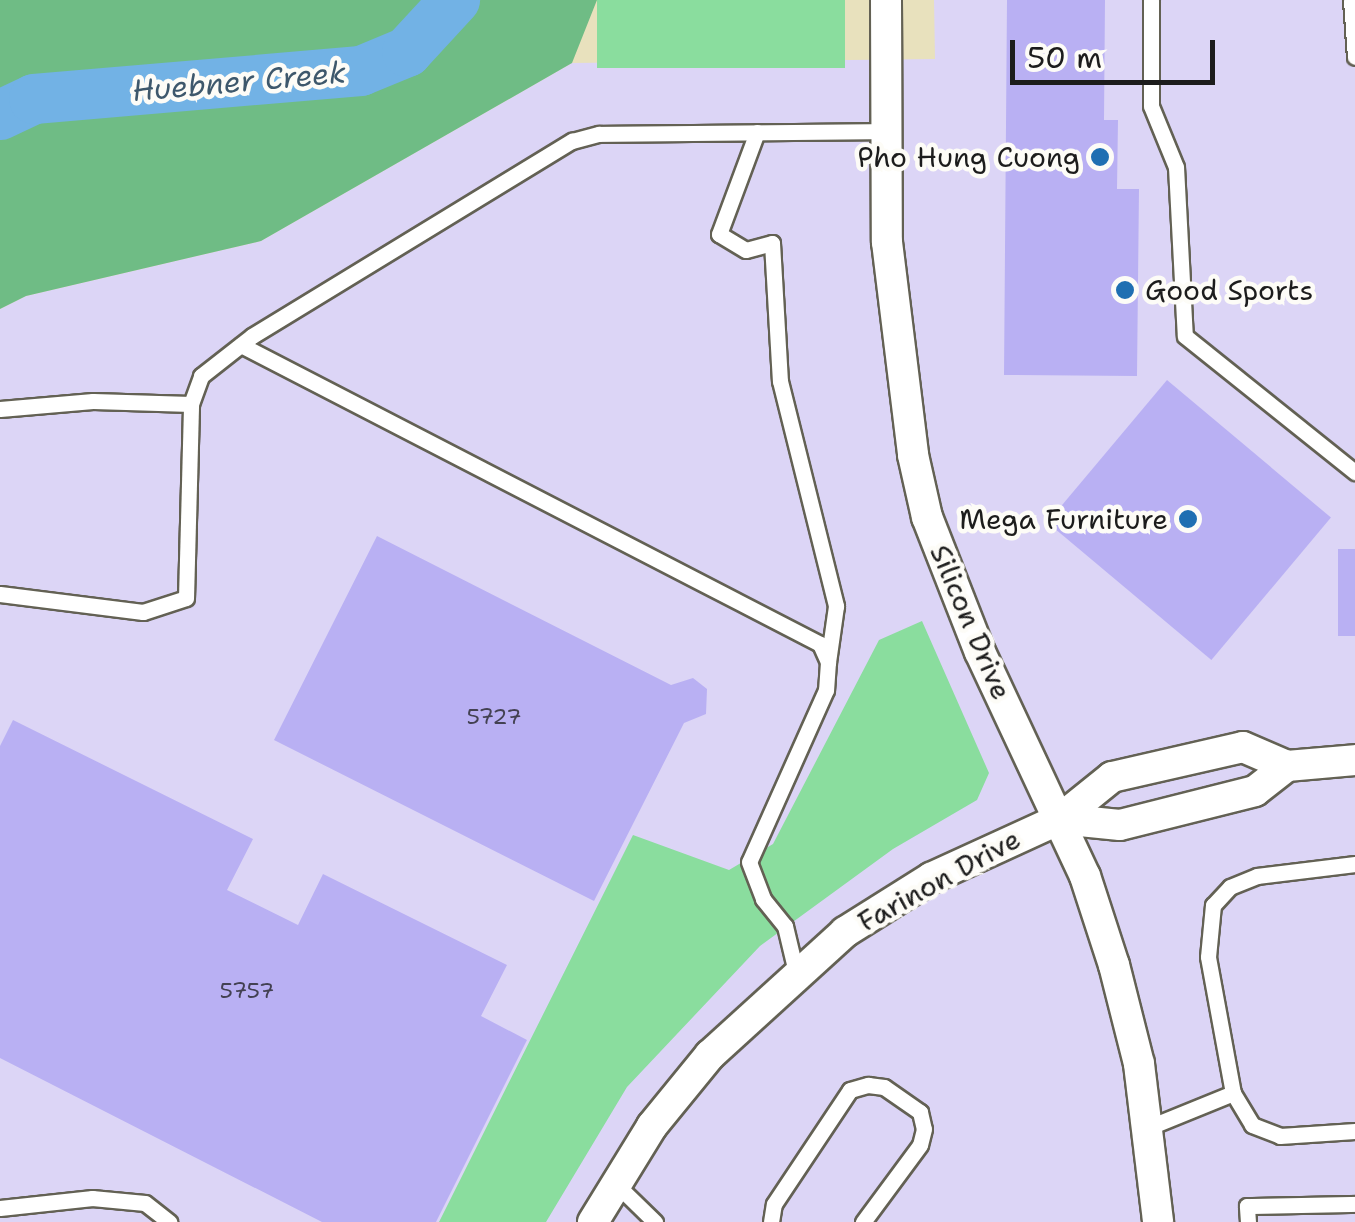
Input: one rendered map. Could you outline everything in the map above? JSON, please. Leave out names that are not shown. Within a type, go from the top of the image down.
[{"type":"street","name":"Silicon Drive","points":[[886,0],[894,338],[927,517],[980,652],[1060,819],[1114,966],[1146,1128],[1158,1222]]},
{"type":"street","name":"Farinon Drive","points":[[593,1222],[615,1183],[710,1054],[796,972],[931,878],[1060,819],[1112,777],[1174,759],[1243,747],[1287,766],[1355,760]]},
{"type":"street","name":"Farinon Drive","points":[[1060,819],[1120,825],[1254,792],[1287,766]]},
{"type":"lane","points":[[1151,0],[1151,106],[1176,168],[1185,336],[1355,472]]},
{"type":"lane","points":[[1351,0],[1355,57]]},
{"type":"lane","points":[[0,594],[143,612],[186,598],[192,404],[201,376],[241,345],[572,141],[599,134],[887,131]]},
{"type":"lane","points":[[757,132],[719,234],[746,250],[772,243],[780,381],[836,606],[826,690],[749,862],[763,899],[786,926],[796,972]]},
{"type":"lane","points":[[241,345],[797,627],[820,644],[828,662]]},
{"type":"lane","points":[[0,409],[93,401],[192,404]]},
{"type":"lane","points":[[1355,864],[1256,876],[1230,887],[1213,906],[1208,957],[1233,1093],[1252,1125],[1280,1136],[1355,1131]]},
{"type":"lane","points":[[771,1222],[774,1204],[850,1090],[884,1087],[920,1112],[924,1128],[920,1144],[863,1222]]},
{"type":"lane","points":[[1146,1128],[1233,1093]]},
{"type":"lane","points":[[615,1183],[655,1222]]},
{"type":"lane","points":[[0,1208],[92,1198],[145,1203],[169,1222]]},
{"type":"lane","points":[[1248,1222],[1247,1206],[1355,1204]]},
{"type":"shaded area","points":[[934,0],[1355,0],[1355,1222],[0,1222],[0,309],[26,296],[261,241],[572,63],[935,59]]},
{"type":"green space","points":[[0,0],[597,0],[572,63],[261,241],[26,296],[0,309]]},
{"type":"green space","points":[[597,0],[845,0],[845,68],[597,68]]},
{"type":"green space","points":[[922,621],[989,773],[977,800],[893,849],[760,946],[627,1087],[546,1222],[439,1222],[633,835],[729,870],[773,844],[879,640]]},
{"type":"building","points":[[1007,0],[1105,0],[1104,120],[1118,120],[1117,189],[1139,189],[1137,376],[1004,375]]},
{"type":"building","name":"Mega Furniture","points":[[1167,380],[1331,518],[1211,660],[1047,522]]},
{"type":"building","points":[[377,536],[671,685],[693,678],[707,689],[706,714],[684,723],[594,901],[274,740]]},
{"type":"building","points":[[1338,549],[1355,549],[1355,636],[1338,636]]},
{"type":"building","points":[[13,720],[253,839],[227,890],[298,925],[323,874],[507,965],[481,1016],[527,1040],[436,1222],[322,1222],[0,1058],[0,746]]},
{"type":"waterway","name":"Huebner Creek","points":[[0,115],[34,99],[361,71],[407,52],[455,0]]},
{"type":"place","name":"Pho Hung Cuong","points":[[1100,157]]},
{"type":"place","name":"Good Sports","points":[[1125,290]]},
{"type":"place","name":"Mega Furniture","points":[[1188,519]]}]
